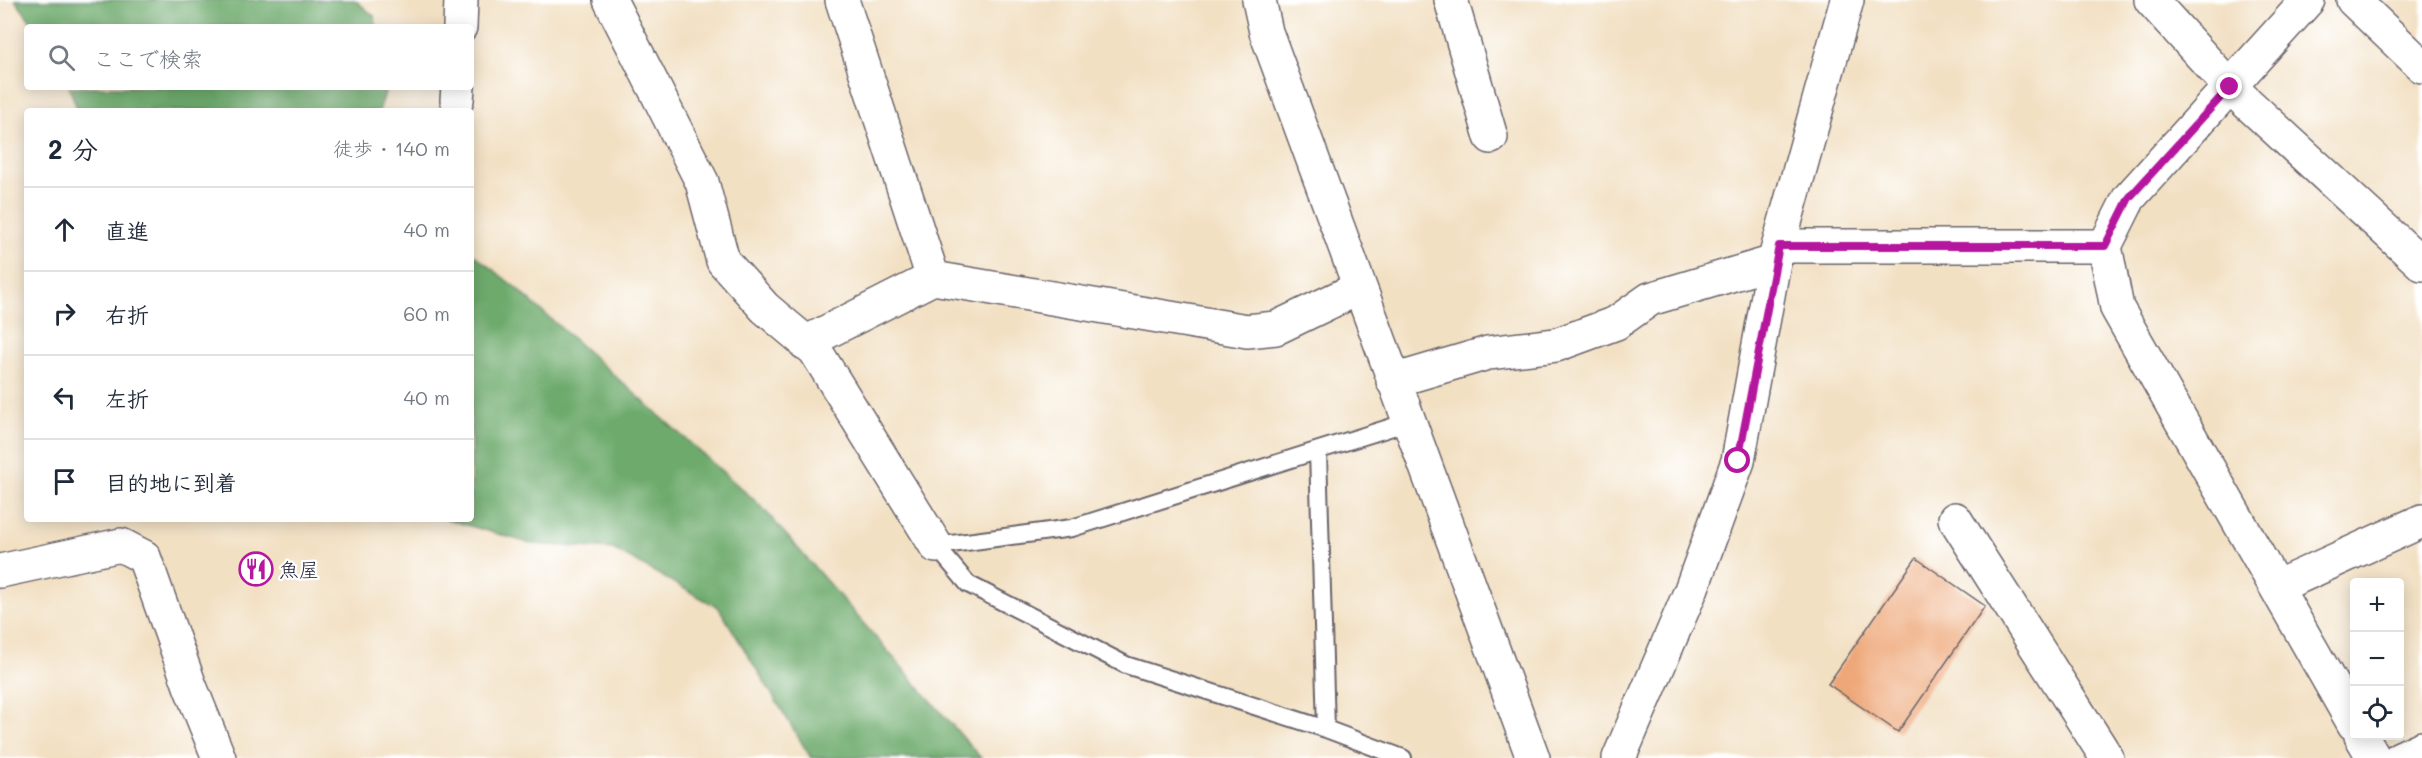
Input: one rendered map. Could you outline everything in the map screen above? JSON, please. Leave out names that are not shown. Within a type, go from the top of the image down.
[{"type":"street","points":[[460,24],[461,0]]},
{"type":"street","points":[[610,0],[702,182],[723,261],[765,308],[815,350],[936,546]]},
{"type":"street","points":[[842,0],[933,278]]},
{"type":"street","points":[[1259,0],[1266,32],[1533,758]]},
{"type":"street","points":[[1450,0],[1491,137]]},
{"type":"street","points":[[1619,758],[1691,590],[1738,461],[1776,254],[1847,0]]},
{"type":"street","points":[[2151,0],[2230,87],[2422,264]]},
{"type":"street","points":[[2308,0],[2129,198],[2105,246],[2117,308],[2350,715]]},
{"type":"street","points":[[2353,0],[2422,66]]},
{"type":"street","points":[[1393,381],[1488,353],[1556,345],[1616,323],[1650,298],[1776,254],[2105,246]]},
{"type":"street","points":[[805,343],[933,278],[1246,331],[1276,328],[1359,288]]},
{"type":"street","points":[[1955,519],[2107,758]]},
{"type":"street","points":[[2276,587],[2422,521]]},
{"type":"street","points":[[0,571],[121,545],[144,556],[190,686],[219,758]]},
{"type":"street","points":[[2364,740],[2374,758]]},
{"type":"street","points":[[2400,758],[2422,748]]},
{"type":"lane","points":[[936,546],[1071,528],[1408,422]]},
{"type":"lane","points":[[1318,451],[1326,729]]},
{"type":"lane","points":[[936,546],[968,584],[1126,664],[1326,729],[1403,758]]},
{"type":"green space","points":[[15,0],[355,0],[374,16],[376,24],[33,24]]},
{"type":"green space","points":[[70,90],[386,90],[380,108],[77,108]]},
{"type":"green space","points":[[474,254],[515,287],[761,506],[981,758],[811,758],[719,608],[613,549],[532,544],[456,522],[474,522]]},
{"type":"building","points":[[1916,558],[1985,606],[1898,732],[1828,684]]},
{"type":"place","name":"魚屋","points":[[256,569]]},
{"type":"route","points":[[1738,461],[1774,262],[1779,246],[2105,246],[2129,198],[2230,87]]}]
